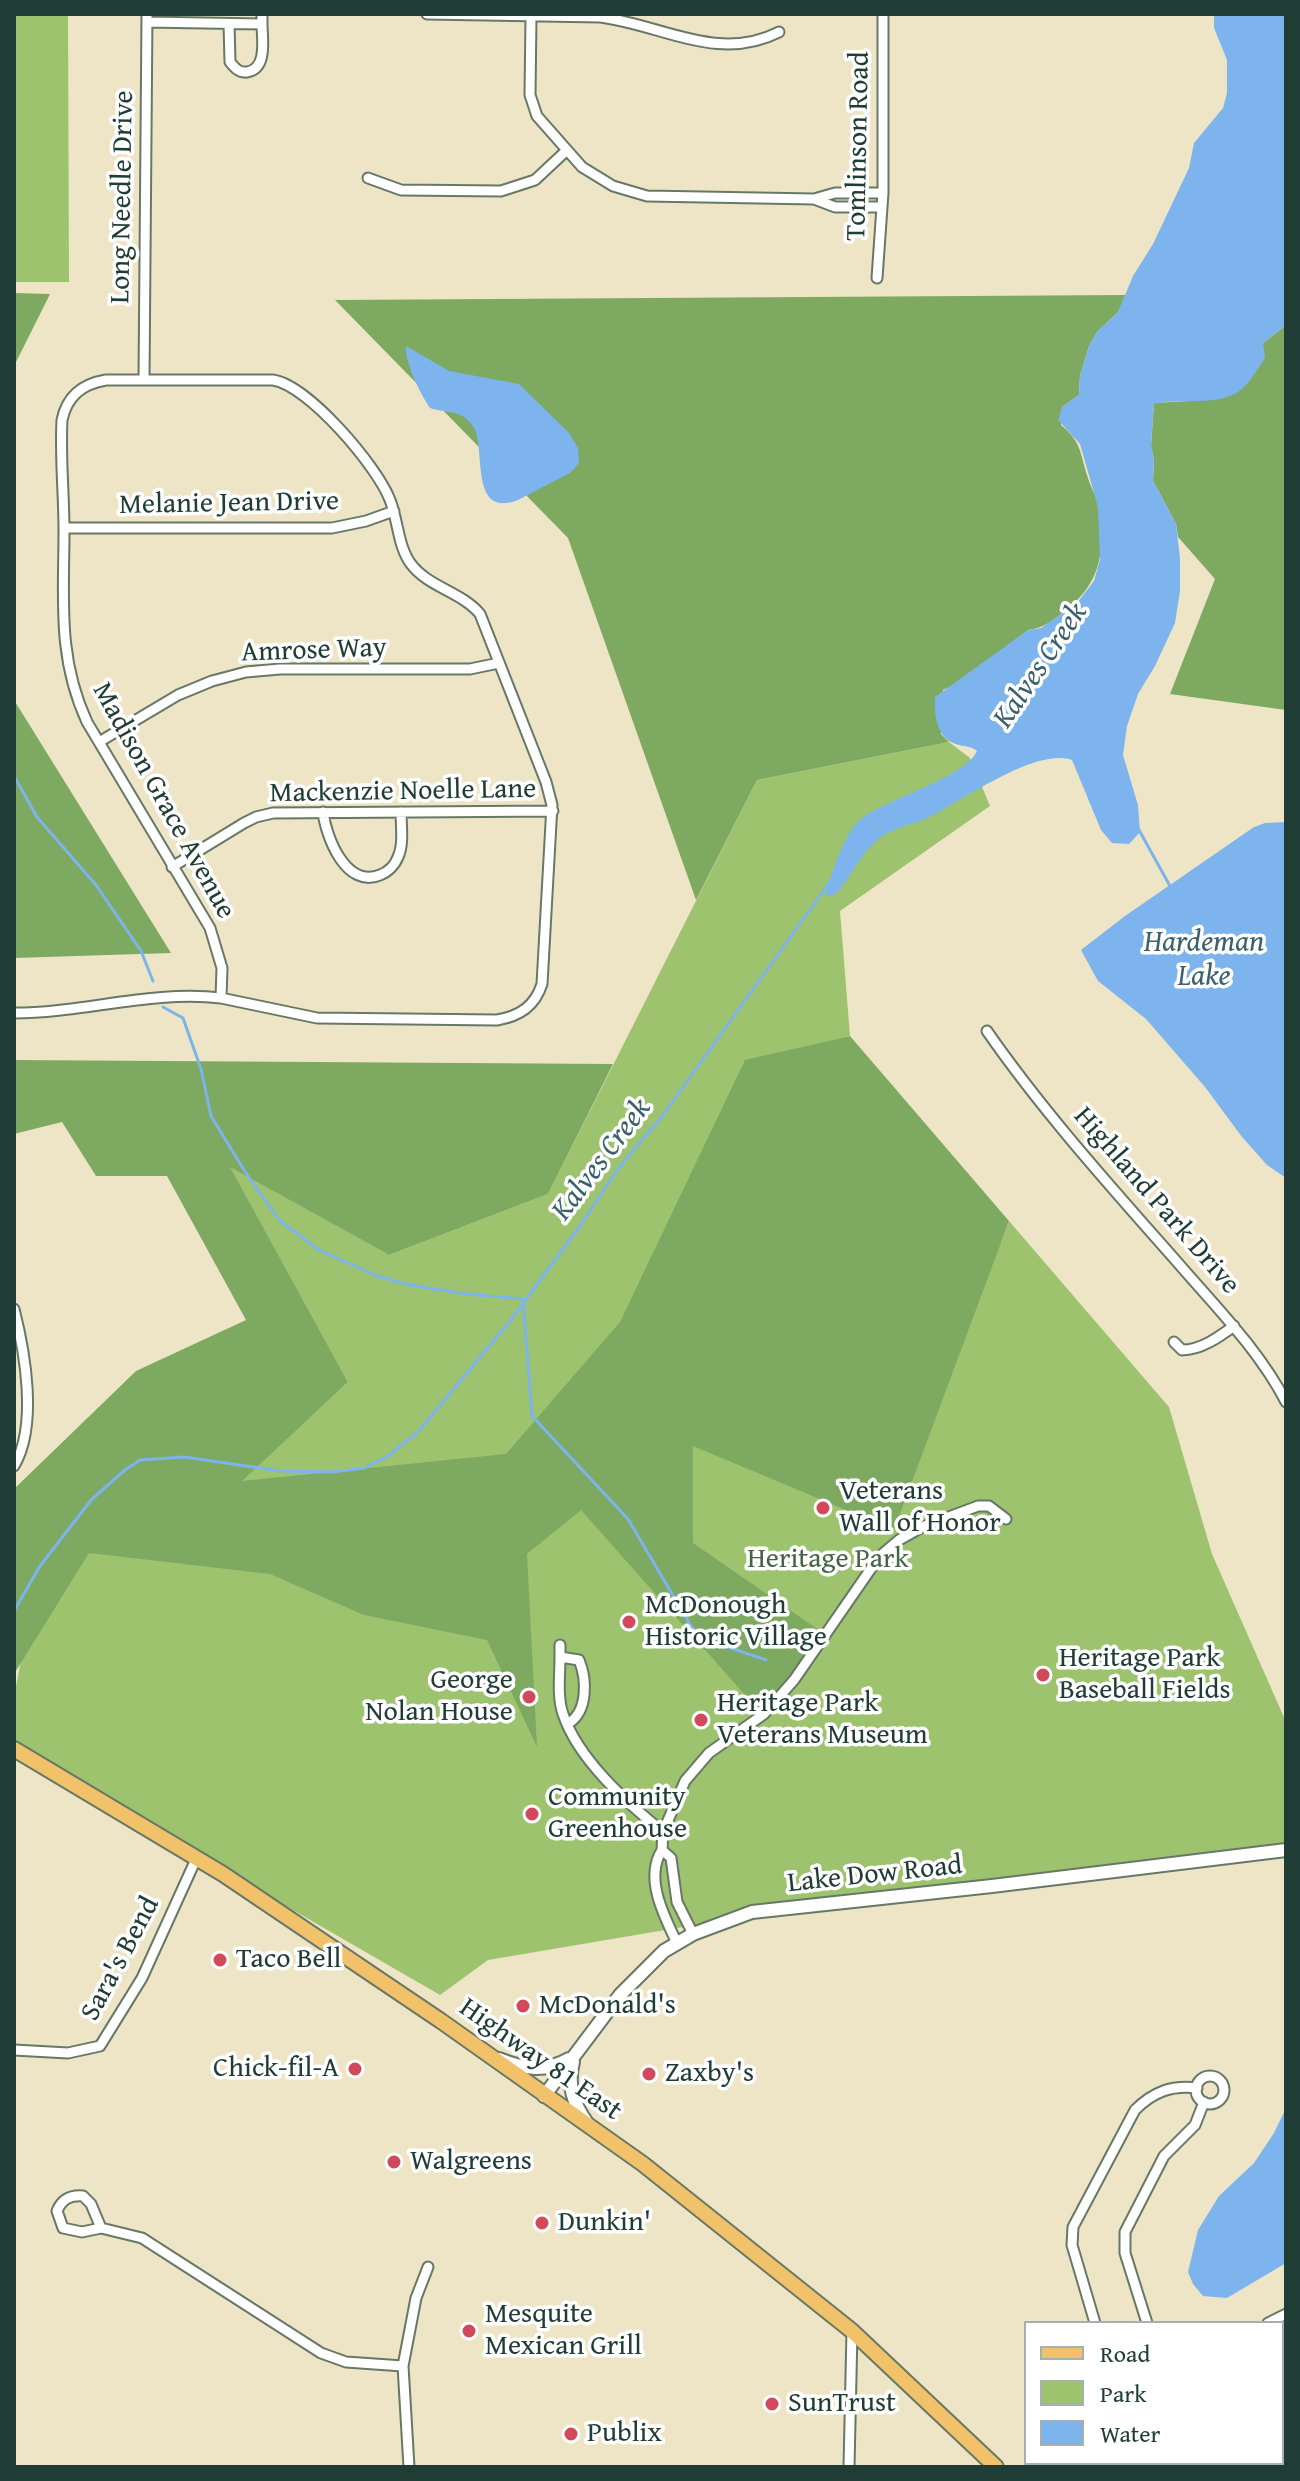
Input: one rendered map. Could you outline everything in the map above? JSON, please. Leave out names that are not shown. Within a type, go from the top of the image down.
[{"type":"main road","name":"Highway 81 East","points":[[14,1749],[197,1857],[643,2164],[852,2331],[996,2467]]},
{"type":"street","points":[[427,14],[600,17],[629,21],[722,46],[759,42],[779,32]]},
{"type":"street","name":"Tomlinson Road","points":[[877,278],[883,193],[883,14]]},
{"type":"street","points":[[531,17],[530,95],[537,116],[582,167],[613,186],[647,196],[814,199],[835,193],[883,193]]},
{"type":"street","points":[[147,18],[229,24],[262,19],[261,62],[249,72],[237,70],[230,61],[229,24]]},
{"type":"street","name":"Long Needle Drive","points":[[144,380],[147,18]]},
{"type":"street","points":[[368,178],[401,190],[501,191],[535,180],[566,151]]},
{"type":"street","points":[[814,199],[835,207],[882,207]]},
{"type":"street","name":"Madison Grace Avenue","points":[[14,1013],[66,1011],[157,996],[188,995],[221,998],[317,1018],[497,1020],[521,1013],[538,996],[542,984],[553,811],[550,794],[484,622],[475,608],[426,577],[408,560],[394,511],[379,478],[357,447],[288,384],[267,380],[95,382],[77,391],[67,404],[62,430],[65,656],[77,699],[99,742],[216,940],[222,968],[221,998]]},
{"type":"street","name":"Melanie Jean Drive","points":[[64,528],[332,528],[394,511]]},
{"type":"street","name":"Amrose Way","points":[[99,742],[178,695],[246,672],[280,669],[470,669],[499,663]]},
{"type":"street","name":"Mackenzie Noelle Lane","points":[[172,867],[256,817],[273,813],[553,811]]},
{"type":"street","points":[[323,812],[327,834],[343,862],[357,874],[370,877],[389,870],[398,858],[401,812]]},
{"type":"street","name":"Highland Park Drive","points":[[987,1031],[1018,1075],[1234,1326],[1286,1402]]},
{"type":"street","points":[[14,1309],[22,1339],[27,1420],[21,1454],[14,1466]]},
{"type":"street","points":[[1174,1342],[1182,1350],[1194,1350],[1234,1326]]},
{"type":"street","points":[[677,1943],[657,1892],[655,1861],[662,1850],[663,1832],[685,1781],[709,1753],[764,1714],[794,1680],[879,1557],[899,1540],[922,1527],[973,1507],[989,1506],[1006,1519]]},
{"type":"street","points":[[560,1645],[563,1713],[572,1737],[621,1798],[663,1832]]},
{"type":"street","points":[[560,1657],[579,1660],[582,1667],[581,1713],[569,1723]]},
{"type":"street","points":[[662,1850],[671,1858],[679,1907],[693,1934]]},
{"type":"street","name":"Lake Dow Road","points":[[544,2096],[631,1983],[664,1951],[693,1934],[752,1912],[1286,1850]]},
{"type":"street","name":"Sara's Bend","points":[[14,2050],[68,2053],[100,2046],[142,1978],[197,1857]]},
{"type":"street","points":[[664,1914],[679,1907]]},
{"type":"street","points":[[487,2054],[511,2064],[545,2069],[575,2055]]},
{"type":"street","points":[[575,2055],[569,2080],[572,2095],[591,2128]]},
{"type":"street","points":[[1208,2076],[1216,2078],[1224,2092],[1220,2100],[1212,2104],[1204,2102],[1198,2096],[1200,2080],[1208,2076]]},
{"type":"street","points":[[1094,2321],[1072,2245],[1075,2222],[1132,2113],[1163,2090],[1197,2088]]},
{"type":"street","points":[[1146,2321],[1125,2253],[1125,2232],[1164,2156],[1195,2125],[1204,2102]]},
{"type":"street","points":[[101,2228],[91,2204],[83,2196],[73,2196],[60,2203],[57,2211],[63,2228],[82,2232],[101,2228],[142,2238],[321,2353],[346,2362],[403,2366]]},
{"type":"street","points":[[409,2467],[403,2366],[416,2298],[428,2267]]},
{"type":"street","points":[[849,2467],[852,2331]]},
{"type":"green space","points":[[14,14],[68,14],[69,282],[14,282]]},
{"type":"green space","points":[[14,293],[50,294],[14,366]]},
{"type":"green space","points":[[1126,295],[1118,312],[1097,332],[1089,346],[1080,376],[1079,395],[1062,407],[1061,425],[1079,449],[1096,500],[1100,523],[1101,552],[1086,589],[1052,621],[1028,630],[958,683],[943,690],[941,734],[949,742],[757,780],[696,900],[568,538],[335,300]]},
{"type":"green space","points":[[1286,325],[1286,710],[1170,694],[1215,579],[1178,537],[1176,524],[1153,481],[1151,446],[1154,403],[1189,401]]},
{"type":"green space","points":[[14,700],[171,953],[14,958]]},
{"type":"green space","name":"Heritage Park","points":[[949,742],[970,758],[990,806],[840,911],[850,1036],[745,1061],[1001,1242],[1009,1221],[1169,1407],[1212,1554],[1286,1722],[1286,1855],[860,1897],[488,1960],[440,1995],[14,1749],[14,1697],[57,1473],[240,1482],[348,1382],[229,1166],[389,1255],[548,1194],[757,780]]},
{"type":"green space","points":[[850,1036],[1009,1221],[894,1530],[693,1446],[693,1543],[826,1635],[761,1713],[581,1510],[527,1554],[537,1747],[487,1640],[364,1615],[270,1574],[89,1553],[14,1674],[14,1489],[136,1371],[246,1320],[167,1176],[96,1176],[62,1122],[14,1134],[14,1060],[613,1064],[548,1194],[389,1255],[230,1167],[348,1382],[242,1481],[506,1454],[620,1322],[745,1060]]},
{"type":"water","points":[[1214,14],[1286,14],[1286,325],[1263,343],[1265,358],[1245,386],[1233,395],[1211,400],[1154,404],[1151,446],[1153,481],[1176,524],[1180,591],[1175,623],[1138,694],[1127,726],[1123,755],[1138,805],[1140,832],[1129,844],[1112,843],[1101,830],[1072,760],[1057,758],[1039,761],[998,778],[927,818],[883,836],[866,852],[836,894],[826,896],[840,853],[859,821],[956,771],[977,751],[952,742],[941,733],[936,720],[935,697],[1028,630],[1041,628],[1077,603],[1094,581],[1100,559],[1098,507],[1080,444],[1058,420],[1062,407],[1079,395],[1080,376],[1089,346],[1097,332],[1118,312],[1133,276],[1153,244],[1189,168],[1194,143],[1223,108],[1227,93],[1227,60],[1214,28]]},
{"type":"water","points":[[406,346],[449,371],[519,384],[569,433],[578,448],[579,463],[570,473],[518,500],[503,503],[492,500],[482,479],[474,428],[459,414],[430,408],[410,369]]},
{"type":"water","name":"Hardeman Lake","points":[[1286,822],[1286,1178],[1267,1165],[1242,1137],[1205,1087],[1146,1019],[1098,981],[1081,950],[1254,827]]},
{"type":"water","points":[[1286,2108],[1286,2263],[1227,2298],[1203,2296],[1188,2272],[1198,2230],[1219,2196],[1254,2163]]},
{"type":"waterway","points":[[14,776],[37,817],[96,885],[141,951],[153,981]]},
{"type":"waterway","points":[[1139,830],[1170,886]]},
{"type":"waterway","name":"Kalves Creek","points":[[14,1611],[40,1566],[92,1499],[140,1460],[184,1457],[281,1471],[332,1472],[365,1468],[388,1456],[418,1432],[510,1321],[617,1170],[663,1115],[829,883]]},
{"type":"waterway","points":[[163,1007],[183,1018],[201,1069],[211,1116],[279,1220],[319,1250],[377,1276],[467,1294],[523,1299]]},
{"type":"waterway","name":"Kalves Creek","points":[[523,1299],[532,1416],[628,1519],[701,1638],[766,1660]]},
{"type":"place","name":"Veterans Wall of Honor","points":[[823,1508]]},
{"type":"place","name":"McDonough Historic Village","points":[[629,1622]]},
{"type":"place","name":"Heritage Park Baseball Fields","points":[[1043,1675]]},
{"type":"place","name":"George Nolan House","points":[[529,1697]]},
{"type":"place","name":"Heritage Park Veterans Museum","points":[[701,1720]]},
{"type":"place","name":"Community Greenhouse","points":[[532,1814]]},
{"type":"place","name":"Taco Bell","points":[[220,1960]]},
{"type":"place","name":"McDonald's","points":[[523,2006]]},
{"type":"place","name":"Chick-fil-A","points":[[355,2069]]},
{"type":"place","name":"Zaxby's","points":[[649,2074]]},
{"type":"place","name":"Walgreens","points":[[394,2162]]},
{"type":"place","name":"Dunkin'","points":[[542,2223]]},
{"type":"place","name":"Mesquite Mexican Grill","points":[[469,2331]]},
{"type":"place","name":"SunTrust","points":[[772,2404]]},
{"type":"place","name":"Publix","points":[[571,2434]]}]
